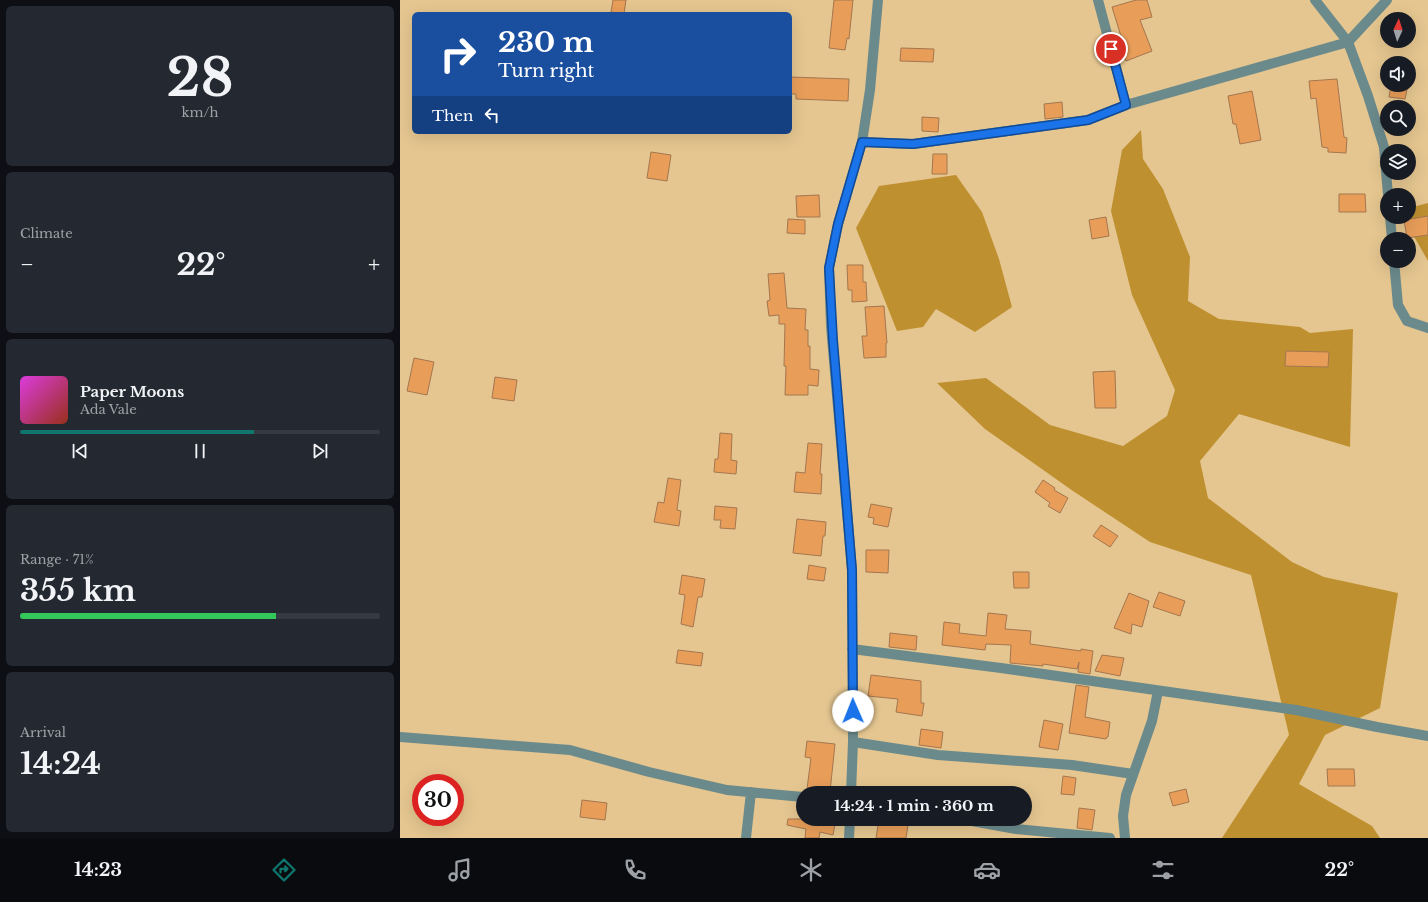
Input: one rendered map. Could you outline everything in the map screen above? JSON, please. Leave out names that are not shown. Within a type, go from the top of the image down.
[{"type":"street","points":[[851,786],[853,742],[852,570],[832,326],[829,268],[838,224],[862,142],[870,90],[878,0]]},
{"type":"street","points":[[1098,0],[1126,105]]},
{"type":"street","points":[[1315,0],[1348,42],[1368,96],[1384,147],[1387,188]]},
{"type":"street","points":[[862,142],[913,144],[1088,120],[1126,105],[1348,42],[1387,0]]},
{"type":"street","points":[[1395,268],[1398,304],[1407,321],[1428,328]]},
{"type":"street","points":[[852,649],[1001,668],[1296,710],[1428,736]]},
{"type":"street","points":[[1125,838],[1123,816],[1126,795],[1132,774],[1152,721],[1158,691]]},
{"type":"street","points":[[400,737],[570,750],[649,772],[727,790],[796,796]]},
{"type":"street","points":[[853,742],[938,755],[1072,765],[1132,774]]},
{"type":"street","points":[[746,838],[751,792]]},
{"type":"street","points":[[849,838],[850,826]]},
{"type":"street","points":[[988,826],[1015,833],[1110,838]]},
{"type":"shaded area","points":[[1141,130],[1143,159],[1163,189],[1190,257],[1188,301],[1219,319],[1300,327],[1310,333],[1353,329],[1350,447],[1239,414],[1200,461],[1208,498],[1292,562],[1324,577],[1398,593],[1380,708],[1325,735],[1299,784],[1372,826],[1380,838],[1222,838],[1289,735],[1251,575],[1150,542],[1073,491],[985,429],[937,383],[986,378],[1050,425],[1123,446],[1167,416],[1175,390],[1132,295],[1111,211],[1122,150]]},
{"type":"shaded area","points":[[956,175],[982,212],[999,259],[1012,307],[975,332],[936,309],[923,327],[897,331],[856,228],[879,186]]},
{"type":"shaded area","points":[[1428,203],[1428,261],[1416,240],[1416,232],[1412,232],[1407,224],[1416,224],[1416,206]]},
{"type":"building","points":[[613,0],[626,0],[624,12],[611,12]]},
{"type":"building","points":[[834,0],[853,0],[849,39],[847,38],[845,50],[829,48]]},
{"type":"building","points":[[1136,0],[1147,0],[1152,17],[1140,20],[1152,51],[1126,61],[1121,47],[1124,46],[1112,7]]},
{"type":"building","points":[[901,48],[934,49],[933,62],[900,61]]},
{"type":"building","points":[[792,77],[849,79],[848,101],[796,99],[796,94],[792,94]]},
{"type":"building","points":[[1337,79],[1344,137],[1347,138],[1346,153],[1328,152],[1328,148],[1322,147],[1316,98],[1311,99],[1309,81]]},
{"type":"building","points":[[1252,91],[1261,140],[1240,144],[1236,124],[1233,124],[1228,96]]},
{"type":"building","points":[[1390,92],[1406,92],[1405,99],[1389,97]]},
{"type":"building","points":[[1062,102],[1063,117],[1045,119],[1044,104]]},
{"type":"building","points":[[922,117],[939,118],[938,132],[922,131]]},
{"type":"building","points":[[651,152],[671,155],[667,181],[647,178]]},
{"type":"building","points":[[933,154],[947,154],[947,174],[932,174]]},
{"type":"building","points":[[1339,194],[1365,194],[1366,212],[1339,212]]},
{"type":"building","points":[[819,195],[820,217],[797,217],[796,196]]},
{"type":"building","points":[[1428,216],[1428,235],[1416,237],[1416,232],[1406,232],[1405,224],[1416,224],[1416,218]]},
{"type":"building","points":[[1106,217],[1109,236],[1092,239],[1089,220]]},
{"type":"building","points":[[788,219],[805,220],[805,234],[787,233]]},
{"type":"building","points":[[847,265],[863,265],[863,282],[866,282],[867,301],[852,302],[852,290],[848,290]]},
{"type":"building","points":[[784,273],[787,308],[806,309],[805,330],[808,330],[810,369],[819,370],[818,386],[808,385],[808,395],[785,395],[785,324],[779,324],[779,315],[769,316],[767,301],[770,300],[768,274]]},
{"type":"building","points":[[884,306],[887,343],[886,357],[864,358],[862,336],[867,336],[865,307]]},
{"type":"building","points":[[1286,351],[1329,352],[1328,367],[1285,366]]},
{"type":"building","points":[[414,358],[434,362],[427,395],[407,391]]},
{"type":"building","points":[[1115,371],[1116,408],[1095,408],[1093,372]]},
{"type":"building","points":[[495,377],[517,380],[514,401],[492,398]]},
{"type":"building","points":[[720,433],[732,434],[731,460],[737,461],[736,474],[714,472],[715,459],[718,459]]},
{"type":"building","points":[[808,443],[822,444],[820,474],[822,474],[821,494],[794,492],[796,472],[805,473]]},
{"type":"building","points":[[668,478],[681,480],[677,510],[681,511],[679,526],[654,522],[658,502],[664,503]]},
{"type":"building","points":[[1043,480],[1055,488],[1054,490],[1068,498],[1060,513],[1048,506],[1050,503],[1035,492]]},
{"type":"building","points":[[871,504],[892,508],[888,527],[873,524],[874,518],[868,517]]},
{"type":"building","points":[[715,506],[737,508],[735,529],[720,528],[721,520],[714,520]]},
{"type":"building","points":[[797,519],[826,522],[821,556],[793,553]]},
{"type":"building","points":[[1101,525],[1118,536],[1110,547],[1093,536]]},
{"type":"building","points":[[866,550],[889,550],[888,573],[866,572]]},
{"type":"building","points":[[809,565],[826,568],[824,581],[807,579]]},
{"type":"building","points":[[1013,572],[1029,572],[1029,588],[1014,588]]},
{"type":"building","points":[[682,575],[705,579],[702,597],[698,597],[693,627],[681,624],[685,595],[679,594]]},
{"type":"building","points":[[1159,592],[1185,601],[1180,616],[1153,607]]},
{"type":"building","points":[[1129,593],[1149,601],[1142,627],[1132,624],[1131,634],[1114,628]]},
{"type":"building","points":[[988,613],[1007,615],[1005,629],[1031,631],[1030,644],[1081,651],[1081,649],[1093,651],[1090,674],[1078,672],[1079,662],[1077,669],[1043,664],[1043,666],[1010,663],[1011,645],[986,644],[985,650],[942,645],[944,622],[960,624],[959,633],[986,636]]},
{"type":"building","points":[[890,633],[917,636],[916,650],[889,647]]},
{"type":"building","points":[[678,650],[703,653],[701,666],[676,663]]},
{"type":"building","points":[[1102,655],[1124,658],[1120,676],[1095,671]]},
{"type":"building","points":[[871,675],[921,681],[921,703],[924,703],[922,716],[896,712],[898,699],[868,696]]},
{"type":"building","points":[[1076,685],[1089,687],[1085,717],[1110,722],[1108,737],[1106,739],[1069,733]]},
{"type":"building","points":[[1044,720],[1063,724],[1058,750],[1039,747]]},
{"type":"building","points":[[921,729],[943,732],[941,748],[919,745]]},
{"type":"building","points":[[807,741],[835,744],[831,786],[807,786],[811,758],[805,757]]},
{"type":"building","points":[[1327,769],[1354,769],[1355,786],[1328,786]]},
{"type":"building","points":[[1063,776],[1076,778],[1074,795],[1061,794]]},
{"type":"building","points":[[1186,789],[1189,802],[1173,806],[1169,793]]},
{"type":"building","points":[[582,800],[607,803],[605,820],[580,817]]},
{"type":"building","points":[[1079,808],[1095,810],[1092,830],[1077,828]]},
{"type":"building","points":[[788,819],[796,819],[796,826],[835,826],[833,835],[820,832],[819,838],[805,838],[806,829],[787,825]]},
{"type":"building","points":[[878,826],[908,826],[906,838],[876,838]]},
{"type":"route","points":[[853,711],[852,570],[843,472],[829,268],[838,224],[862,142],[913,144],[1088,120],[1126,105],[1111,49]]}]
